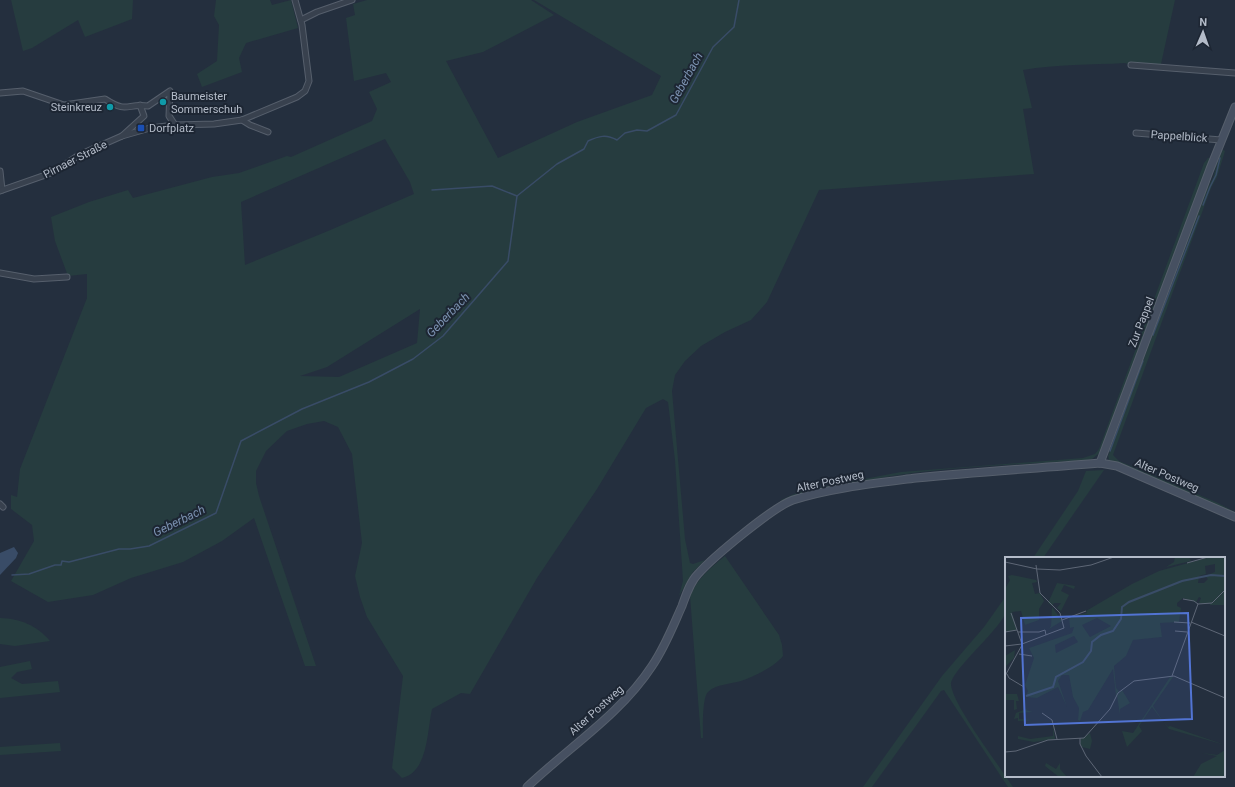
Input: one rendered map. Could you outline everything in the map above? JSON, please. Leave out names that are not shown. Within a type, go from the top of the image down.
[{"type":"street","points":[[295,0],[301,20],[316,12],[352,0]]},
{"type":"street","name":"Pirnaer Straße","points":[[1,191],[54,172],[79,156],[122,136],[150,128],[175,125],[214,124],[242,120],[272,109],[297,97],[305,91],[309,81],[309,71],[301,20]]},
{"type":"street","points":[[1131,66],[1235,73]]},
{"type":"street","points":[[0,93],[23,91],[64,105],[105,99],[117,107],[124,108],[140,105],[148,106],[170,91],[169,116],[175,125]]},
{"type":"street","points":[[122,136],[144,116],[140,105]]},
{"type":"street","name":"Zur Pappel","points":[[1100,463],[1221,140],[1235,107]]},
{"type":"street","points":[[242,120],[268,132]]},
{"type":"street","name":"Pappelblick","points":[[1136,133],[1221,140]]},
{"type":"street","points":[[0,171],[1,191]]},
{"type":"street","points":[[0,273],[34,279],[67,277]]},
{"type":"street","name":"Alter Postweg","points":[[527,787],[561,755],[607,718],[643,678],[664,648],[697,574],[755,525],[792,500],[876,483],[976,472],[1100,463],[1117,466],[1235,517]]},
{"type":"green space","points":[[11,0],[133,0],[132,19],[85,37],[78,20],[32,48],[23,51]]},
{"type":"green space","points":[[216,0],[270,0],[272,5],[291,0],[298,28],[246,43],[239,58],[242,72],[202,87],[197,74],[217,61],[219,25],[214,16]]},
{"type":"green space","points":[[367,0],[531,0],[554,15],[483,52],[446,61],[498,158],[577,122],[652,95],[661,76],[534,0],[1175,0],[1161,64],[1131,65],[1125,63],[1074,65],[1023,70],[1032,108],[1023,109],[1034,174],[819,190],[767,302],[751,320],[725,332],[701,346],[685,361],[675,375],[672,391],[685,539],[690,563],[693,564],[705,560],[693,572],[679,596],[683,581],[675,460],[668,402],[663,399],[646,408],[597,489],[537,578],[470,694],[461,693],[432,709],[422,760],[411,774],[402,778],[392,768],[403,676],[367,617],[360,597],[355,576],[362,543],[352,454],[338,427],[324,421],[307,424],[287,431],[266,451],[256,471],[256,483],[259,496],[316,666],[305,666],[254,518],[222,541],[183,562],[131,578],[93,595],[48,602],[11,581],[34,541],[32,525],[11,509],[11,495],[17,497],[20,469],[87,298],[87,274],[68,276],[55,241],[51,217],[89,202],[128,190],[133,198],[212,177],[239,173],[287,156],[291,157],[372,121],[377,109],[369,92],[391,82],[386,73],[354,81],[346,18],[355,15],[353,4]],"holes":[[[385,139],[410,182],[414,194],[245,265],[241,202]],[[420,309],[417,343],[339,377],[300,376],[327,367]]]},
{"type":"green space","points":[[1221,149],[1225,151],[1217,177],[1211,188],[1113,455],[1119,461],[1218,503],[1235,512],[1235,515],[1113,463],[1109,460],[1108,456],[1205,192],[1213,178]]},
{"type":"green space","points":[[1208,158],[1213,158],[1102,451],[1092,459],[1087,460],[936,470],[873,479],[783,503],[781,500],[801,491],[901,472],[1083,458],[1095,454],[1099,449],[1204,163]]},
{"type":"green space","points":[[1104,470],[1044,557],[1034,557],[1078,491],[1086,471]]},
{"type":"green space","points":[[725,556],[779,635],[783,656],[775,664],[758,674],[741,681],[715,687],[708,692],[706,695],[703,714],[703,738],[701,738],[690,596],[705,574]]},
{"type":"green space","points":[[1005,597],[1005,614],[1002,620],[958,670],[951,685],[960,707],[968,721],[1013,787],[1008,787],[944,690],[941,691],[872,787],[863,787],[942,676],[984,627]]},
{"type":"green space","points":[[0,618],[21,621],[28,624],[45,635],[50,641],[15,646],[0,644]]},
{"type":"green space","points":[[30,661],[32,669],[17,672],[11,678],[22,684],[58,681],[60,692],[0,698],[0,667]]},
{"type":"green space","points":[[60,743],[61,751],[0,755],[0,747]]},
{"type":"water","points":[[14,547],[18,553],[16,558],[0,575],[0,553]]},
{"type":"waterway","name":"Geberbach","points":[[12,575],[29,574],[55,565],[61,565],[62,561],[69,562],[119,549],[149,546],[216,513],[241,441],[302,409],[369,382],[413,359],[443,336],[508,261],[517,196],[557,164],[584,149],[588,141],[602,136],[617,140],[625,133],[637,130],[647,131],[676,115],[713,47],[734,27],[739,0]]},
{"type":"waterway","points":[[1203,205],[1216,175],[1220,158]]},
{"type":"waterway","points":[[432,190],[492,186],[517,196]]},
{"type":"waterway","points":[[1153,335],[1199,216]]},
{"type":"waterway","points":[[1110,451],[1143,361]]},
{"type":"place","name":"Baumeister Sommerschuh","points":[[163,102]]},
{"type":"place","name":"Steinkreuz","points":[[110,107]]},
{"type":"place","name":"Dorfplatz","points":[[141,128]]}]
